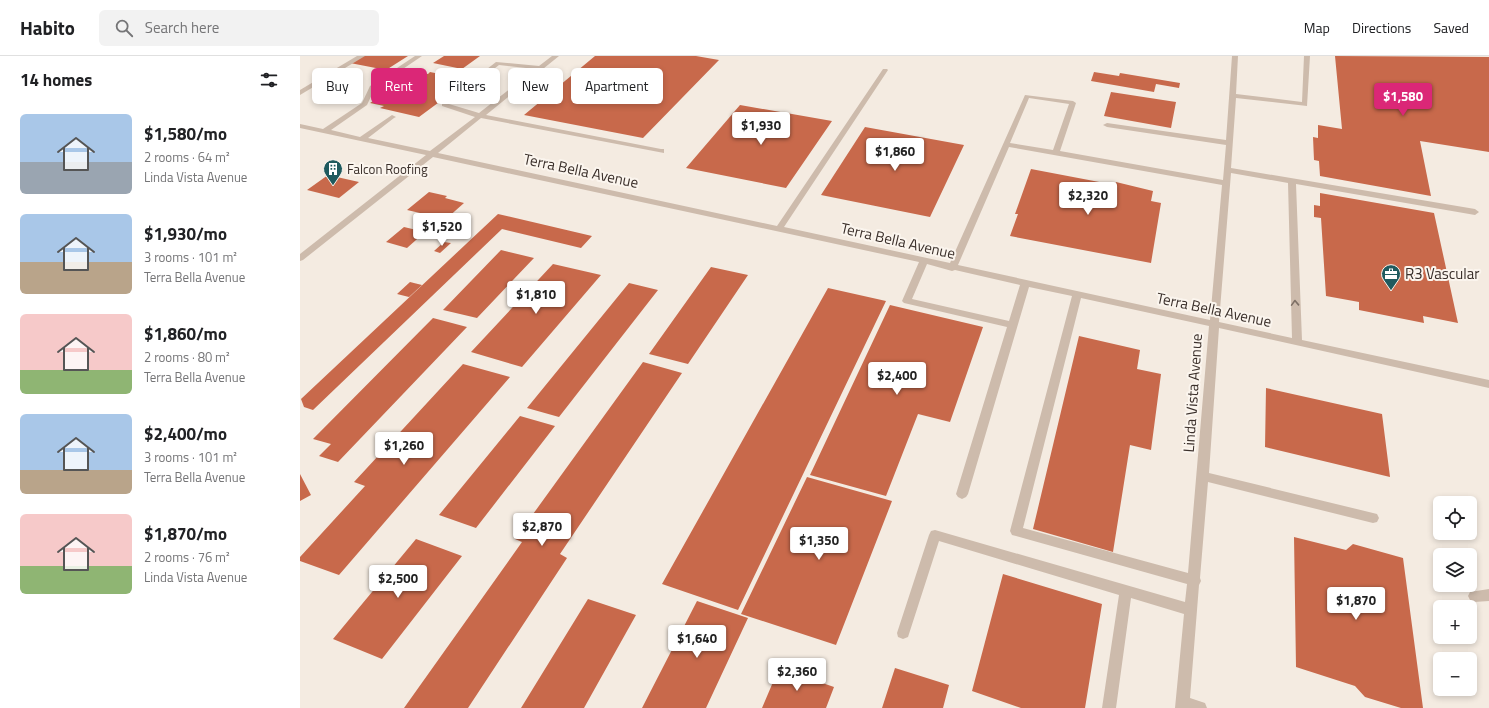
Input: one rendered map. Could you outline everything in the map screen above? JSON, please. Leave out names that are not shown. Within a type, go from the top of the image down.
[{"type":"street","points":[[300,93],[362,56]]},
{"type":"street","points":[[325,131],[365,104],[372,87],[419,56]]},
{"type":"street","points":[[556,56],[540,68],[498,63],[444,105],[480,116],[661,151]]},
{"type":"street","name":"Linda Vista Avenue","points":[[1182,705],[1195,581],[1214,325],[1230,143],[1235,56]]},
{"type":"street","points":[[1232,95],[1304,105],[1306,56]]},
{"type":"street","points":[[780,229],[885,70]]},
{"type":"street","points":[[300,258],[508,94]]},
{"type":"street","points":[[952,268],[1027,96],[1073,103],[1056,153]]},
{"type":"street","points":[[362,139],[392,117]]},
{"type":"street","points":[[1108,125],[1230,143]]},
{"type":"street","name":"Terra Bella Avenue","points":[[300,126],[1489,384]]},
{"type":"street","points":[[1006,144],[1226,183]]},
{"type":"street","points":[[1227,170],[1475,212]]},
{"type":"street","points":[[1292,181],[1297,342]]},
{"type":"street","points":[[924,262],[907,301],[1013,325]]},
{"type":"street","points":[[962,494],[1025,284]]},
{"type":"street","points":[[1077,295],[1016,531],[1195,581]]},
{"type":"street","points":[[1203,476],[1373,518]]},
{"type":"street","points":[[903,633],[935,535],[1192,610]]},
{"type":"street","points":[[1109,708],[1126,590]]},
{"type":"street","points":[[1474,596],[1489,595]]},
{"type":"street","points":[[1182,705],[1200,708]]},
{"type":"building","points":[[362,56],[408,56],[389,68],[376,68],[350,63]]},
{"type":"building","points":[[444,56],[480,56],[463,68],[433,63]]},
{"type":"building","points":[[595,56],[696,56],[719,60],[643,138],[524,115],[537,104],[563,104],[563,83],[571,76],[571,104],[663,104],[663,68],[581,68]]},
{"type":"building","points":[[1335,56],[1489,57],[1489,152],[1420,141],[1431,196],[1320,176],[1319,161],[1314,160],[1313,137],[1318,138],[1318,125],[1342,129]]},
{"type":"building","points":[[430,72],[435,73],[435,104],[437,104],[419,117],[380,108],[384,106],[375,104],[427,104],[427,74]]},
{"type":"building","points":[[1094,72],[1119,76],[1120,73],[1180,83],[1179,88],[1156,84],[1154,92],[1091,81]]},
{"type":"building","points":[[1111,92],[1176,102],[1171,128],[1104,116]]},
{"type":"building","points":[[740,105],[832,121],[786,188],[686,168]]},
{"type":"building","points":[[865,127],[964,145],[930,217],[821,195]]},
{"type":"building","points":[[1031,169],[1115,185],[1116,182],[1153,191],[1151,201],[1161,203],[1151,263],[1010,236],[1018,214],[1015,214]]},
{"type":"building","name":"Falcon Roofing","points":[[328,175],[359,182],[339,198],[307,190]]},
{"type":"building","points":[[429,192],[447,196],[445,198],[464,203],[446,219],[407,210]]},
{"type":"building","points":[[1320,193],[1434,213],[1458,323],[1423,316],[1424,323],[1359,310],[1359,302],[1326,296],[1321,218],[1314,217],[1314,205],[1320,206]]},
{"type":"building","points":[[498,214],[592,236],[581,248],[502,229],[313,410],[304,407],[301,399]]},
{"type":"building","points":[[404,227],[425,232],[407,248],[386,242]]},
{"type":"building","points":[[444,242],[451,243],[440,253],[434,251]]},
{"type":"building","points":[[501,250],[534,258],[477,318],[443,310]]},
{"type":"building","points":[[553,264],[601,275],[522,367],[471,352]]},
{"type":"building","points":[[711,267],[748,275],[688,364],[649,354]]},
{"type":"building","points":[[410,282],[422,285],[409,297],[397,294]]},
{"type":"building","points":[[629,283],[658,290],[559,417],[527,408]]},
{"type":"building","points":[[828,288],[886,301],[738,610],[662,584]]},
{"type":"building","points":[[890,305],[983,327],[950,422],[918,414],[886,496],[810,475]]},
{"type":"building","points":[[433,318],[467,327],[338,462],[319,456],[331,444],[313,439]]},
{"type":"building","points":[[1079,336],[1140,350],[1137,369],[1161,374],[1151,450],[1130,445],[1113,552],[1033,529]]},
{"type":"building","points":[[643,362],[682,373],[560,554],[567,558],[468,708],[404,708],[522,542],[515,539]]},
{"type":"building","points":[[463,364],[510,377],[339,575],[300,561],[300,557],[365,486],[354,482]]},
{"type":"building","points":[[1266,388],[1382,414],[1390,477],[1265,447]]},
{"type":"building","points":[[520,416],[555,426],[476,528],[439,515]]},
{"type":"building","points":[[300,474],[311,495],[300,501]]},
{"type":"building","points":[[807,477],[892,501],[836,645],[741,614]]},
{"type":"building","points":[[1294,537],[1346,550],[1353,544],[1403,558],[1423,708],[1401,708],[1365,697],[1355,686],[1296,667]]},
{"type":"building","points":[[416,539],[462,556],[382,659],[333,639]]},
{"type":"building","points":[[1003,574],[1102,604],[1085,708],[1021,708],[972,691]]},
{"type":"building","points":[[588,599],[636,615],[584,708],[521,708]]},
{"type":"building","points":[[697,601],[748,618],[706,708],[642,708]]},
{"type":"building","points":[[779,668],[834,687],[826,708],[762,708]]},
{"type":"building","points":[[895,668],[949,685],[943,708],[882,708]]},
{"type":"place","name":"Falcon Roofing","points":[[333,186]]},
{"type":"place","name":"R3 Vascular","points":[[1391,291]]}]
